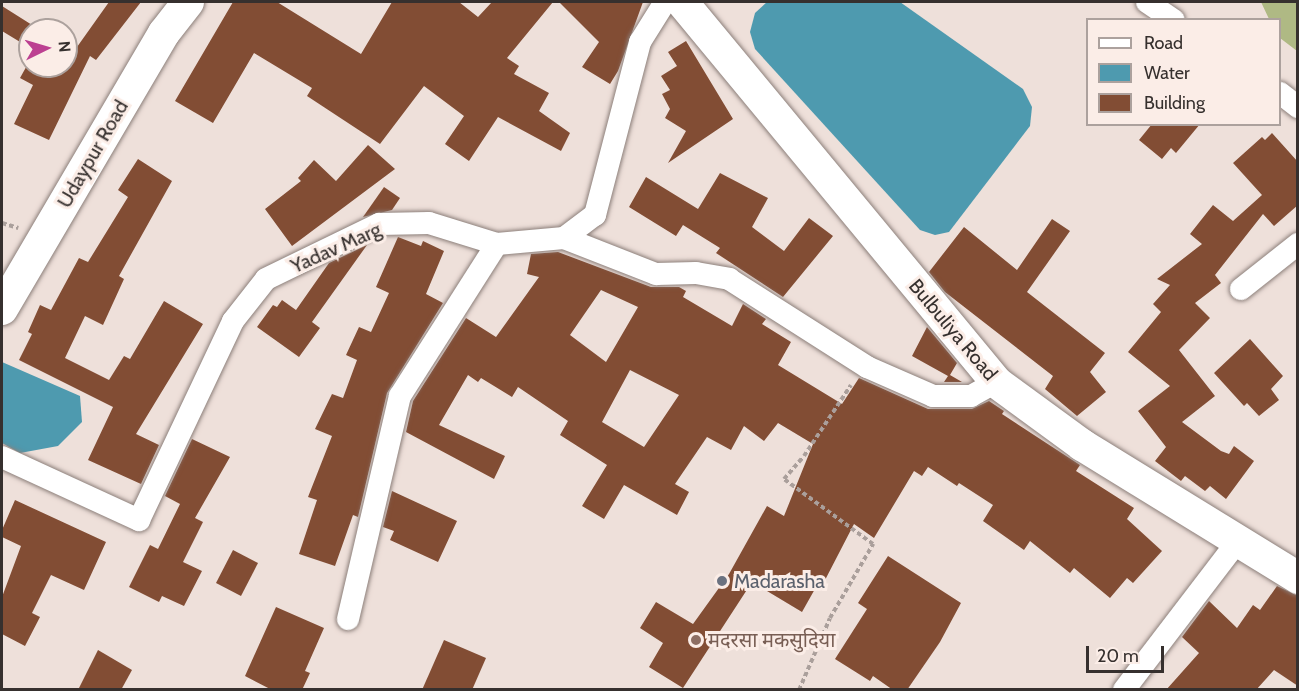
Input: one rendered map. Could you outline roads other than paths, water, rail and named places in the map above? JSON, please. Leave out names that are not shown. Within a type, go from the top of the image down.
[{"type":"main road","name":"Udaypur Road","points":[[2,309],[164,33],[188,2]]},
{"type":"main road","name":"Bulbuliya Road","points":[[682,2],[996,382],[1082,445],[1298,578]]},
{"type":"street","points":[[564,238],[595,215],[640,42],[665,2]]},
{"type":"street","points":[[1147,2],[1171,18]]},
{"type":"street","points":[[1281,94],[1298,107]]},
{"type":"street","name":"Yadav Marg","points":[[2,457],[139,520],[233,321],[266,279],[379,224],[429,223],[497,244],[564,238]]},
{"type":"street","points":[[564,238],[656,274],[696,273],[729,279],[863,364],[933,396],[971,396],[996,382]]},
{"type":"street","points":[[348,619],[400,396],[497,244]]},
{"type":"street","points":[[1241,289],[1298,244]]},
{"type":"street","points":[[1124,690],[1238,541]]},
{"type":"water","points":[[767,2],[900,2],[1023,89],[1032,107],[1030,126],[949,232],[935,235],[920,230],[755,49],[750,32],[755,13]]},
{"type":"water","points":[[2,362],[80,396],[82,422],[58,446],[20,453],[2,443]]},
{"type":"place","name":"Madarasha","points":[[722,581]]},
{"type":"place","name":"मदरसा मकसुदिया","points":[[696,640]]}]
